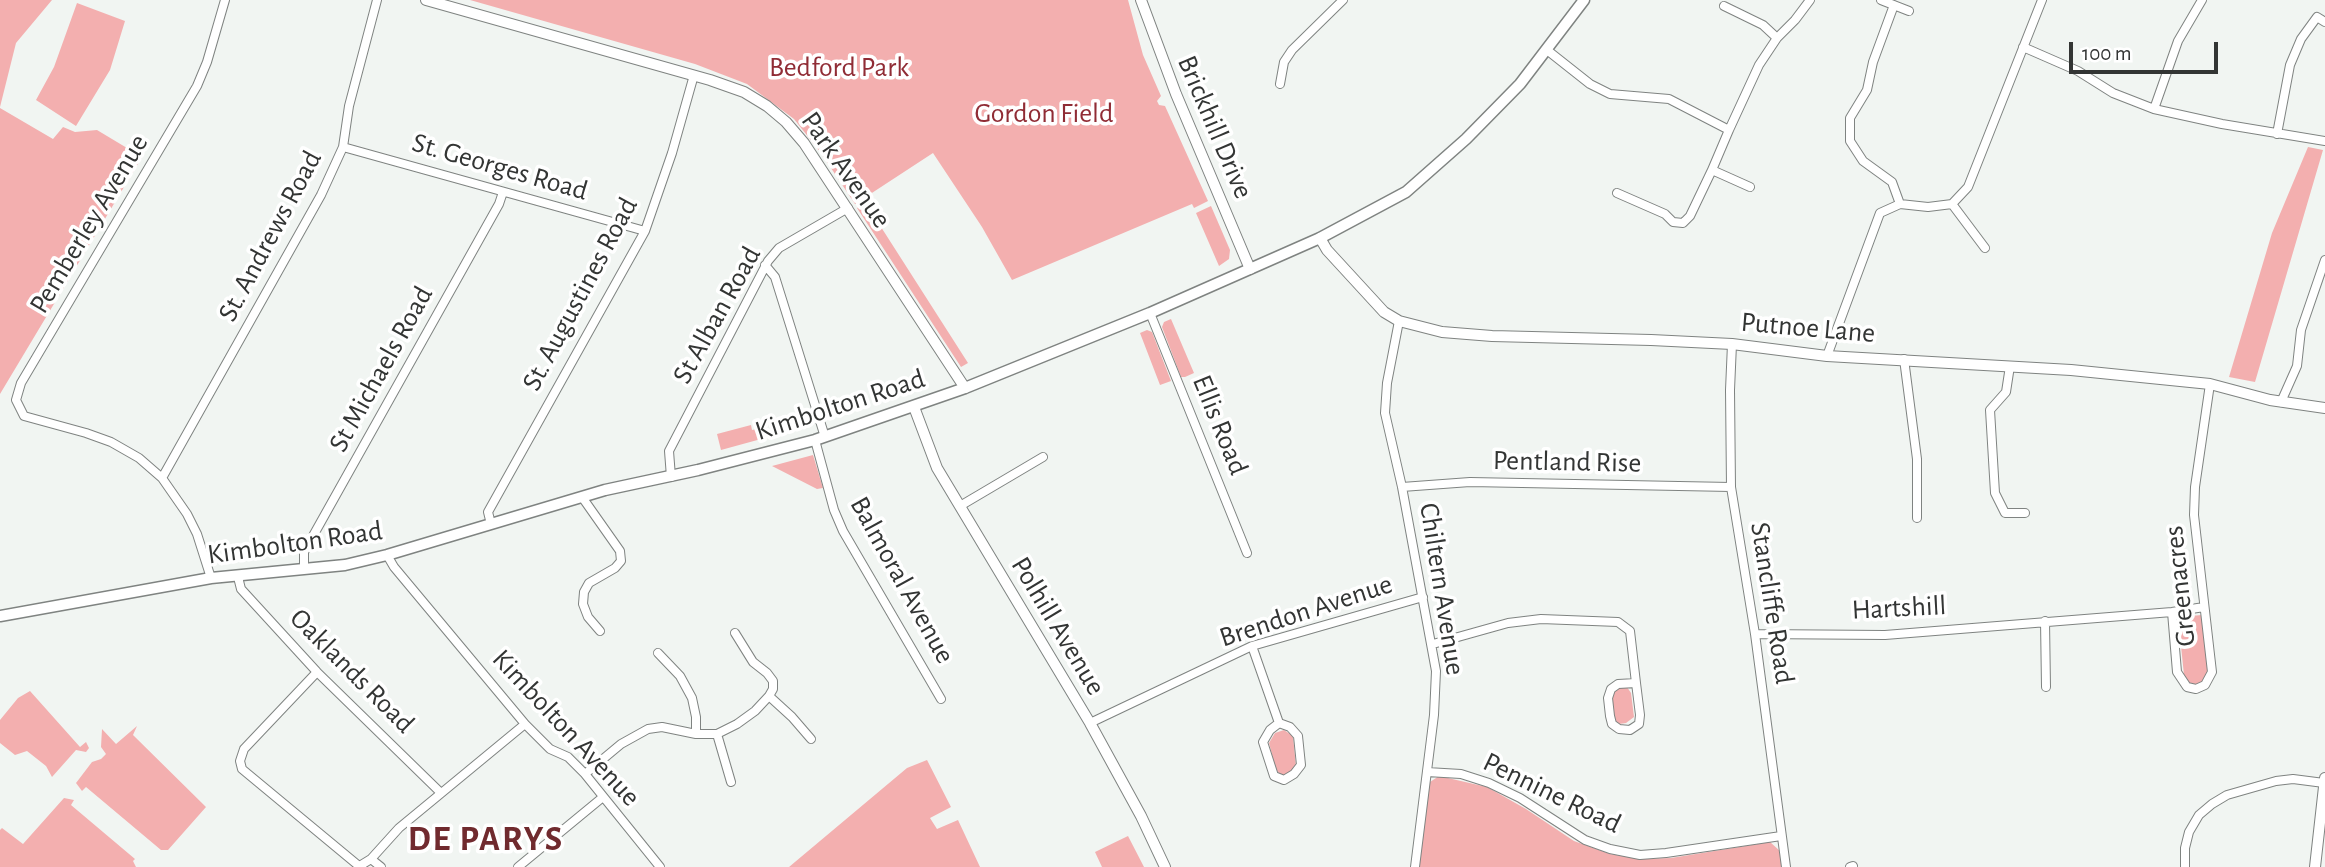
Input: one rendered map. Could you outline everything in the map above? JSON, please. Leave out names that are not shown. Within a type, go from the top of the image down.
[{"type":"main road","name":"Kimbolton Road","points":[[0,616],[211,578],[345,565],[582,497],[820,438],[965,388],[1150,313],[1320,238],[1406,192],[1492,115],[1520,85],[1584,0]]},
{"type":"street","name":"Pemberley Avenue","points":[[211,578],[197,534],[163,478],[139,458],[111,442],[86,432],[24,416],[17,405],[17,392],[197,86],[225,0]]},
{"type":"street","name":"St. Andrews Road","points":[[163,478],[321,195],[343,147],[349,106],[377,0]]},
{"type":"street","name":"Park Avenue","points":[[426,0],[694,75],[744,92],[767,106],[786,122],[804,143],[965,388]]},
{"type":"street","name":"Brickhill Drive","points":[[1141,0],[1176,94],[1250,269]]},
{"type":"street","points":[[1280,83],[1284,62],[1292,50],[1343,0]]},
{"type":"street","points":[[1617,193],[1665,214],[1673,222],[1683,223],[1690,216],[1759,65],[1777,38],[1810,0]]},
{"type":"street","points":[[1881,0],[1909,11]]},
{"type":"street","points":[[1827,356],[1880,213],[1900,204],[1928,207],[1952,204],[1968,187],[2042,0]]},
{"type":"street","points":[[2154,109],[2178,41],[2202,0]]},
{"type":"street","points":[[1894,5],[1872,62],[1867,90],[1850,118],[1850,141],[1863,161],[1892,182],[1900,204]]},
{"type":"street","points":[[1724,6],[1763,25],[1777,38]]},
{"type":"street","points":[[2277,134],[2290,65],[2301,39],[2317,17],[2325,22]]},
{"type":"street","points":[[2023,47],[2078,71],[2113,93],[2154,109],[2325,141]]},
{"type":"street","points":[[1547,50],[1590,84],[1611,94],[1669,99],[1730,130]]},
{"type":"street","name":"St. Augustines Road","points":[[491,524],[488,512],[645,231],[672,153],[694,75]]},
{"type":"street","name":"St. Georges Road","points":[[343,147],[645,231]]},
{"type":"street","points":[[1712,170],[1750,187]]},
{"type":"street","name":"St Michaels Road","points":[[304,569],[304,552],[499,204],[503,192]]},
{"type":"street","points":[[1952,204],[1985,248]]},
{"type":"street","name":"St Alban Road","points":[[671,477],[669,451],[765,265],[779,248],[848,208]]},
{"type":"street","name":"Putnoe Lane","points":[[1320,238],[1327,250],[1384,312],[1399,321],[1442,331],[1492,337],[1732,344],[1827,356],[2010,366],[2210,384],[2281,402],[2325,408]]},
{"type":"street","points":[[2281,402],[2297,366],[2301,330],[2325,260]]},
{"type":"street","name":"Balmoral Avenue","points":[[765,265],[775,277],[820,438],[834,510],[843,531],[942,699]]},
{"type":"street","name":"Ellis Road","points":[[1150,313],[1247,553]]},
{"type":"street","name":"Chiltern Avenue","points":[[1399,321],[1387,383],[1385,413],[1433,644],[1436,690],[1415,867]]},
{"type":"street","name":"Stancliffe Road","points":[[1732,344],[1731,487],[1755,634],[1786,867]]},
{"type":"street","points":[[1904,359],[1917,459],[1917,519]]},
{"type":"street","points":[[2010,366],[2006,392],[1990,410],[1995,493],[2005,513],[2025,513]]},
{"type":"street","name":"Greenacres","points":[[2172,611],[2177,672],[2187,687],[2196,689],[2205,685],[2212,672],[2194,515],[2194,487],[2210,384]]},
{"type":"street","name":"Polhill Avenue","points":[[914,407],[937,468],[1090,723],[1141,816],[1165,867]]},
{"type":"street","points":[[960,506],[1043,457]]},
{"type":"street","name":"Pentland Rise","points":[[1402,487],[1470,482],[1731,487]]},
{"type":"street","points":[[582,497],[620,551],[621,561],[615,568],[589,583],[584,592],[583,604],[600,631]]},
{"type":"street","name":"Kimbolton Avenue","points":[[387,555],[394,567],[525,724],[550,749],[568,757],[585,774],[660,867]]},
{"type":"street","name":"Oaklands Road","points":[[238,577],[241,589],[317,673],[441,793]]},
{"type":"street","name":"Brendon Avenue","points":[[1090,723],[1252,646],[1423,597]]},
{"type":"street","name":"Hartshill","points":[[1755,634],[1885,635],[2204,607]]},
{"type":"street","points":[[1433,644],[1519,621],[1541,619],[1618,622],[1630,631],[1640,715],[1639,724],[1630,730],[1619,729],[1612,724],[1610,716],[1608,698],[1611,689],[1618,684],[1636,683]]},
{"type":"street","points":[[2045,621],[2046,687]]},
{"type":"street","points":[[585,774],[621,744],[648,729],[662,727],[696,734],[717,734],[737,724],[769,696],[773,681],[768,673],[753,662],[735,633]]},
{"type":"street","points":[[1252,646],[1279,723]]},
{"type":"street","points":[[658,653],[680,676],[692,698],[696,734]]},
{"type":"street","points":[[317,673],[244,749],[240,761],[242,769],[359,867],[371,859],[399,828],[525,724]]},
{"type":"street","points":[[769,696],[792,717],[811,740]]},
{"type":"street","points":[[1279,723],[1290,727],[1298,736],[1301,765],[1294,774],[1284,780],[1274,776],[1263,742],[1270,730],[1279,723]]},
{"type":"street","points":[[717,734],[731,782]]},
{"type":"street","name":"Pennine Road","points":[[1427,772],[1461,774],[1489,783],[1520,798],[1585,841],[1640,855],[1782,836]]},
{"type":"street","points":[[2185,867],[2185,848],[2189,832],[2199,816],[2212,804],[2227,795],[2292,779],[2324,780],[2322,841],[2315,867]]},
{"type":"street","points":[[518,867],[603,797]]},
{"type":"street","points":[[371,859],[381,867]]},
{"type":"green space","points":[[0,0],[52,0],[16,43],[0,107]]},
{"type":"green space","name":"Gordon Field","points":[[470,0],[1128,0],[1143,55],[1161,96],[1157,101],[1159,105],[1165,106],[1208,201],[1194,208],[1192,204],[1012,280],[982,227],[933,153],[855,204],[821,153],[794,119],[747,84],[695,64]]},
{"type":"green space","points":[[77,3],[125,21],[110,70],[76,126],[36,100],[54,67]]},
{"type":"green space","points":[[0,108],[53,139],[63,127],[75,132],[97,130],[142,157],[0,394]]},
{"type":"green space","points":[[2308,147],[2323,150],[2255,382],[2229,377],[2272,233]]},
{"type":"green space","points":[[865,202],[968,363],[961,367],[857,208]]},
{"type":"green space","points":[[1211,206],[1230,250],[1229,259],[1219,266],[1196,213]]},
{"type":"green space","points":[[1171,319],[1194,373],[1185,377],[1181,377],[1162,327],[1164,322]]},
{"type":"green space","points":[[1147,330],[1152,332],[1171,381],[1160,385],[1140,333]]},
{"type":"green space","points":[[763,424],[765,432],[771,431],[772,436],[721,450],[717,434],[751,425],[752,430],[761,428]]},
{"type":"green space","points":[[813,455],[823,488],[817,489],[772,466]]},
{"type":"green space","points":[[2202,615],[2208,671],[2202,682],[2195,685],[2188,682],[2184,675],[2178,617]]},
{"type":"green space","points":[[1621,685],[1627,687],[1631,693],[1634,717],[1619,724],[1613,721],[1609,693]]},
{"type":"green space","points":[[30,691],[80,747],[86,742],[89,748],[86,752],[76,750],[52,777],[46,766],[27,751],[15,755],[0,743],[0,720],[18,698]]},
{"type":"green space","points":[[137,726],[133,735],[206,807],[168,850],[161,850],[86,787],[82,791],[76,783],[92,762],[106,754],[101,747],[102,729],[116,744]]},
{"type":"green space","points":[[1284,730],[1293,736],[1296,766],[1289,774],[1282,776],[1276,770],[1269,743],[1275,733]]},
{"type":"green space","points":[[927,760],[951,807],[930,818],[937,829],[958,820],[980,867],[789,867],[907,768]]},
{"type":"green space","points":[[1439,776],[1487,787],[1574,841],[1610,854],[1641,859],[1671,858],[1770,842],[1780,851],[1782,867],[1417,867],[1427,784]]},
{"type":"green space","points":[[64,798],[74,800],[71,805],[135,859],[133,861],[136,867],[0,867],[0,830],[2,828],[23,844]]},
{"type":"green space","points":[[1128,836],[1144,867],[1102,867],[1095,852]]},
{"type":"district","name":"DE PARYS","points":[[486,839]]},
{"type":"park label","name":"Bedford Park","points":[[839,68]]}]
